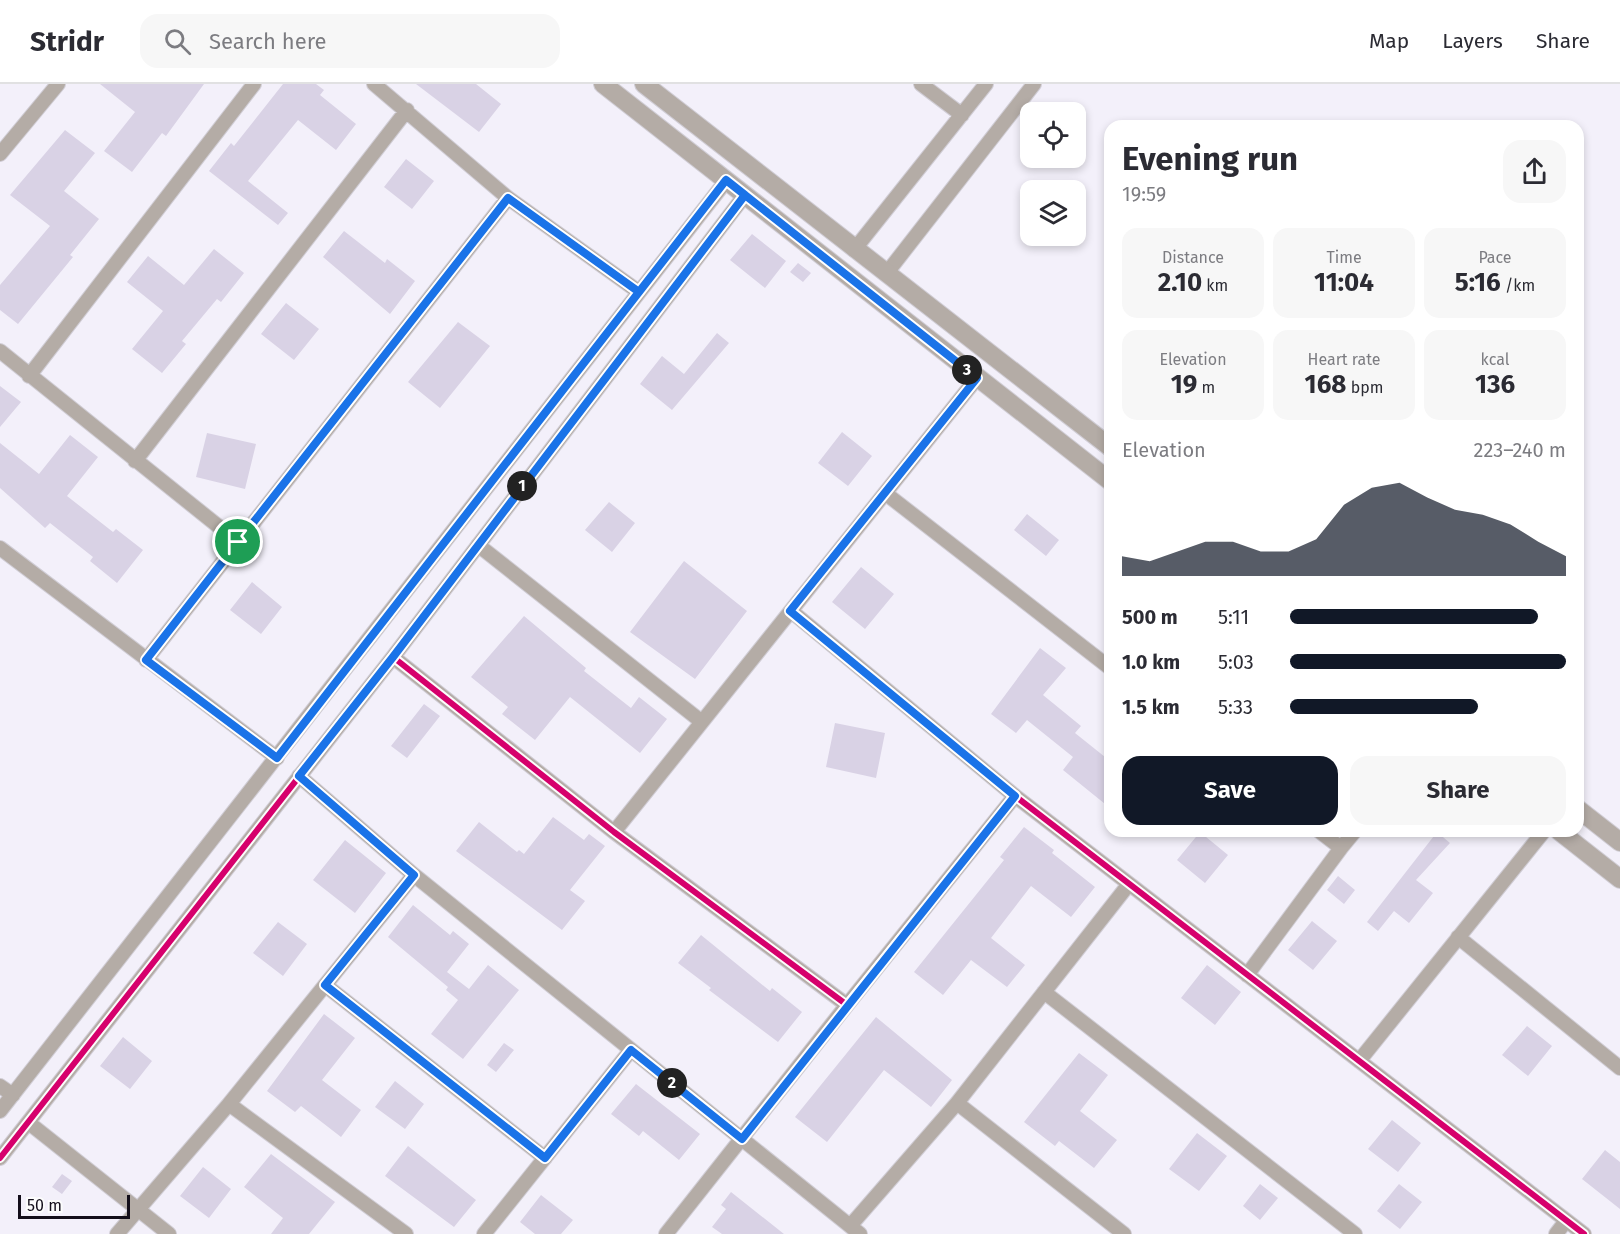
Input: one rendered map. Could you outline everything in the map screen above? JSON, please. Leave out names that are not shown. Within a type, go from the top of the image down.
[{"type":"street","points":[[0,154],[58,84]]},
{"type":"street","points":[[29,376],[254,84]]},
{"type":"street","points":[[374,84],[508,198],[639,292]]},
{"type":"street","points":[[603,84],[1104,476]]},
{"type":"street","points":[[644,84],[1104,442]]},
{"type":"street","points":[[921,84],[962,115]]},
{"type":"street","points":[[854,249],[986,84]]},
{"type":"street","points":[[886,274],[1034,84]]},
{"type":"street","points":[[135,461],[407,110]]},
{"type":"street","points":[[0,1111],[726,180]]},
{"type":"street","points":[[0,1158],[393,657],[745,195]]},
{"type":"street","points":[[146,660],[508,198]]},
{"type":"street","points":[[0,351],[238,542]]},
{"type":"street","points":[[614,832],[977,378]]},
{"type":"street","points":[[885,493],[1104,663]]},
{"type":"street","points":[[478,545],[702,722]]},
{"type":"street","points":[[0,548],[277,758]]},
{"type":"street","points":[[790,611],[1015,796],[1584,1234]]},
{"type":"street","points":[[393,657],[614,832],[847,1005]]},
{"type":"street","points":[[299,776],[414,875],[855,1230],[1129,884]]},
{"type":"street","points":[[666,1234],[1015,796]]},
{"type":"street","points":[[1584,814],[1620,842]]},
{"type":"street","points":[[1327,837],[1341,848]]},
{"type":"street","points":[[1247,975],[1350,837]]},
{"type":"street","points":[[1359,1061],[1539,837]]},
{"type":"street","points":[[1566,837],[1620,879]]},
{"type":"street","points":[[117,1234],[229,1104],[414,875]]},
{"type":"street","points":[[1458,937],[1620,1068]]},
{"type":"street","points":[[325,985],[545,1158]]},
{"type":"street","points":[[1044,993],[1355,1234]]},
{"type":"street","points":[[484,1234],[631,1050]]},
{"type":"street","points":[[0,1086],[13,1095]]},
{"type":"street","points":[[957,1103],[1124,1234]]},
{"type":"street","points":[[229,1104],[406,1234]]},
{"type":"street","points":[[29,1123],[169,1234]]},
{"type":"street","points":[[1556,1234],[1566,1221]]},
{"type":"building","points":[[100,84],[204,84],[166,136],[162,133],[132,172],[104,151],[135,112]]},
{"type":"building","points":[[283,84],[316,84],[324,90],[320,95],[356,124],[336,150],[298,120],[248,181],[288,213],[278,225],[209,171],[231,143],[234,146]]},
{"type":"building","points":[[416,84],[476,84],[501,104],[479,132]]},
{"type":"building","points":[[65,130],[95,153],[64,191],[99,219],[70,255],[73,257],[18,324],[0,310],[0,285],[50,226],[10,195]]},
{"type":"building","points":[[406,159],[434,181],[412,209],[384,187]]},
{"type":"building","points":[[344,231],[385,263],[387,259],[415,281],[390,314],[323,257]]},
{"type":"building","points":[[752,234],[786,261],[765,288],[730,260]]},
{"type":"building","points":[[214,249],[244,273],[221,302],[217,299],[182,341],[186,344],[162,373],[132,349],[163,311],[127,282],[148,256],[184,285]]},
{"type":"building","points":[[798,263],[811,273],[803,282],[790,272]]},
{"type":"building","points":[[286,303],[319,329],[294,360],[261,334]]},
{"type":"building","points":[[458,322],[490,346],[440,408],[408,382]]},
{"type":"building","points":[[717,333],[729,343],[672,410],[640,384],[662,356],[684,374]]},
{"type":"building","points":[[0,386],[21,402],[0,427]]},
{"type":"building","points":[[842,432],[872,456],[848,486],[818,463]]},
{"type":"building","points":[[207,433],[256,444],[245,489],[196,477]]},
{"type":"building","points":[[70,435],[98,457],[67,496],[113,532],[116,529],[143,550],[117,583],[90,561],[93,557],[50,523],[45,528],[0,488],[0,443],[39,474]]},
{"type":"building","points":[[609,502],[635,523],[612,552],[585,530]]},
{"type":"building","points":[[1027,514],[1059,540],[1046,556],[1014,530]]},
{"type":"building","points":[[684,561],[747,611],[695,679],[630,632]]},
{"type":"building","points":[[861,567],[894,594],[865,629],[832,602]]},
{"type":"building","points":[[252,582],[282,607],[261,634],[230,610]]},
{"type":"building","points":[[524,616],[586,668],[584,671],[631,708],[639,697],[667,719],[640,753],[570,697],[535,740],[502,714],[508,707],[471,677]]},
{"type":"building","points":[[1040,648],[1066,668],[1043,695],[1081,726],[1075,733],[1104,756],[1104,803],[1063,770],[1073,757],[1027,720],[1016,733],[991,714]]},
{"type":"building","points":[[424,704],[440,716],[407,758],[391,746]]},
{"type":"building","points":[[835,723],[885,733],[876,778],[826,767]]},
{"type":"building","points":[[553,817],[584,840],[589,834],[605,846],[570,890],[585,901],[562,930],[456,851],[479,822],[517,852],[519,850],[524,854]]},
{"type":"building","points":[[1024,827],[1095,887],[1071,917],[1031,886],[991,938],[1025,965],[1007,987],[971,960],[943,995],[914,972],[1004,860],[1000,857]]},
{"type":"building","points":[[1196,837],[1206,837],[1228,855],[1205,883],[1177,860]]},
{"type":"building","points":[[1433,837],[1443,837],[1450,843],[1416,880],[1433,893],[1409,923],[1394,911],[1378,931],[1367,922]]},
{"type":"building","points":[[345,840],[386,873],[355,913],[313,880]]},
{"type":"building","points":[[1338,876],[1355,890],[1344,904],[1327,890]]},
{"type":"building","points":[[413,905],[450,935],[453,931],[469,944],[447,972],[469,989],[488,965],[519,990],[463,1059],[431,1034],[458,1000],[446,990],[448,987],[388,937]]},
{"type":"building","points":[[1312,921],[1337,941],[1313,970],[1288,950]]},
{"type":"building","points":[[278,922],[307,944],[283,976],[253,953]]},
{"type":"building","points":[[701,935],[770,991],[772,988],[802,1012],[778,1042],[709,990],[711,988],[678,963]]},
{"type":"building","points":[[1207,965],[1241,992],[1215,1025],[1181,998]]},
{"type":"building","points":[[324,1014],[355,1038],[322,1080],[361,1110],[341,1137],[301,1106],[295,1112],[267,1091]]},
{"type":"building","points":[[876,1017],[952,1080],[931,1107],[884,1070],[827,1142],[795,1117]]},
{"type":"building","points":[[1527,1026],[1552,1046],[1528,1076],[1502,1055]]},
{"type":"building","points":[[123,1037],[152,1061],[130,1089],[100,1066]]},
{"type":"building","points":[[504,1043],[514,1050],[496,1072],[487,1065]]},
{"type":"building","points":[[1079,1053],[1108,1075],[1080,1111],[1117,1140],[1094,1168],[1059,1141],[1055,1146],[1024,1122]]},
{"type":"building","points":[[395,1081],[424,1104],[405,1129],[375,1107]]},
{"type":"building","points":[[636,1084],[700,1134],[679,1160],[643,1131],[639,1136],[611,1114]]},
{"type":"building","points":[[1392,1120],[1421,1143],[1398,1172],[1368,1149]]},
{"type":"building","points":[[1197,1133],[1227,1156],[1199,1191],[1169,1169]]},
{"type":"building","points":[[408,1146],[476,1200],[454,1227],[385,1176]]},
{"type":"building","points":[[1605,1150],[1620,1162],[1620,1209],[1582,1179]]},
{"type":"building","points":[[271,1154],[335,1202],[309,1234],[271,1234],[283,1218],[244,1187]]},
{"type":"building","points":[[203,1167],[231,1189],[209,1218],[180,1196]]},
{"type":"building","points":[[62,1174],[72,1181],[62,1194],[52,1187]]},
{"type":"building","points":[[1260,1184],[1278,1198],[1260,1220],[1243,1206]]},
{"type":"building","points":[[1399,1184],[1422,1202],[1400,1229],[1377,1211]]},
{"type":"building","points":[[731,1192],[784,1234],[722,1234],[712,1227],[726,1209],[721,1205]]},
{"type":"building","points":[[541,1195],[573,1220],[561,1234],[535,1234],[520,1222]]},
{"type":"cycle path","points":[[0,1158],[393,657],[745,195]]},
{"type":"cycle path","points":[[393,657],[614,832],[847,1005],[1015,796],[1584,1234]]},
{"type":"route","points":[[238,542],[146,660],[277,758],[639,292],[682,236],[726,180],[977,378],[790,611],[1015,796],[742,1139],[631,1050],[545,1158],[325,985],[414,875],[299,776],[393,657],[658,307],[745,195],[726,180],[639,292],[508,198],[238,542]]}]
